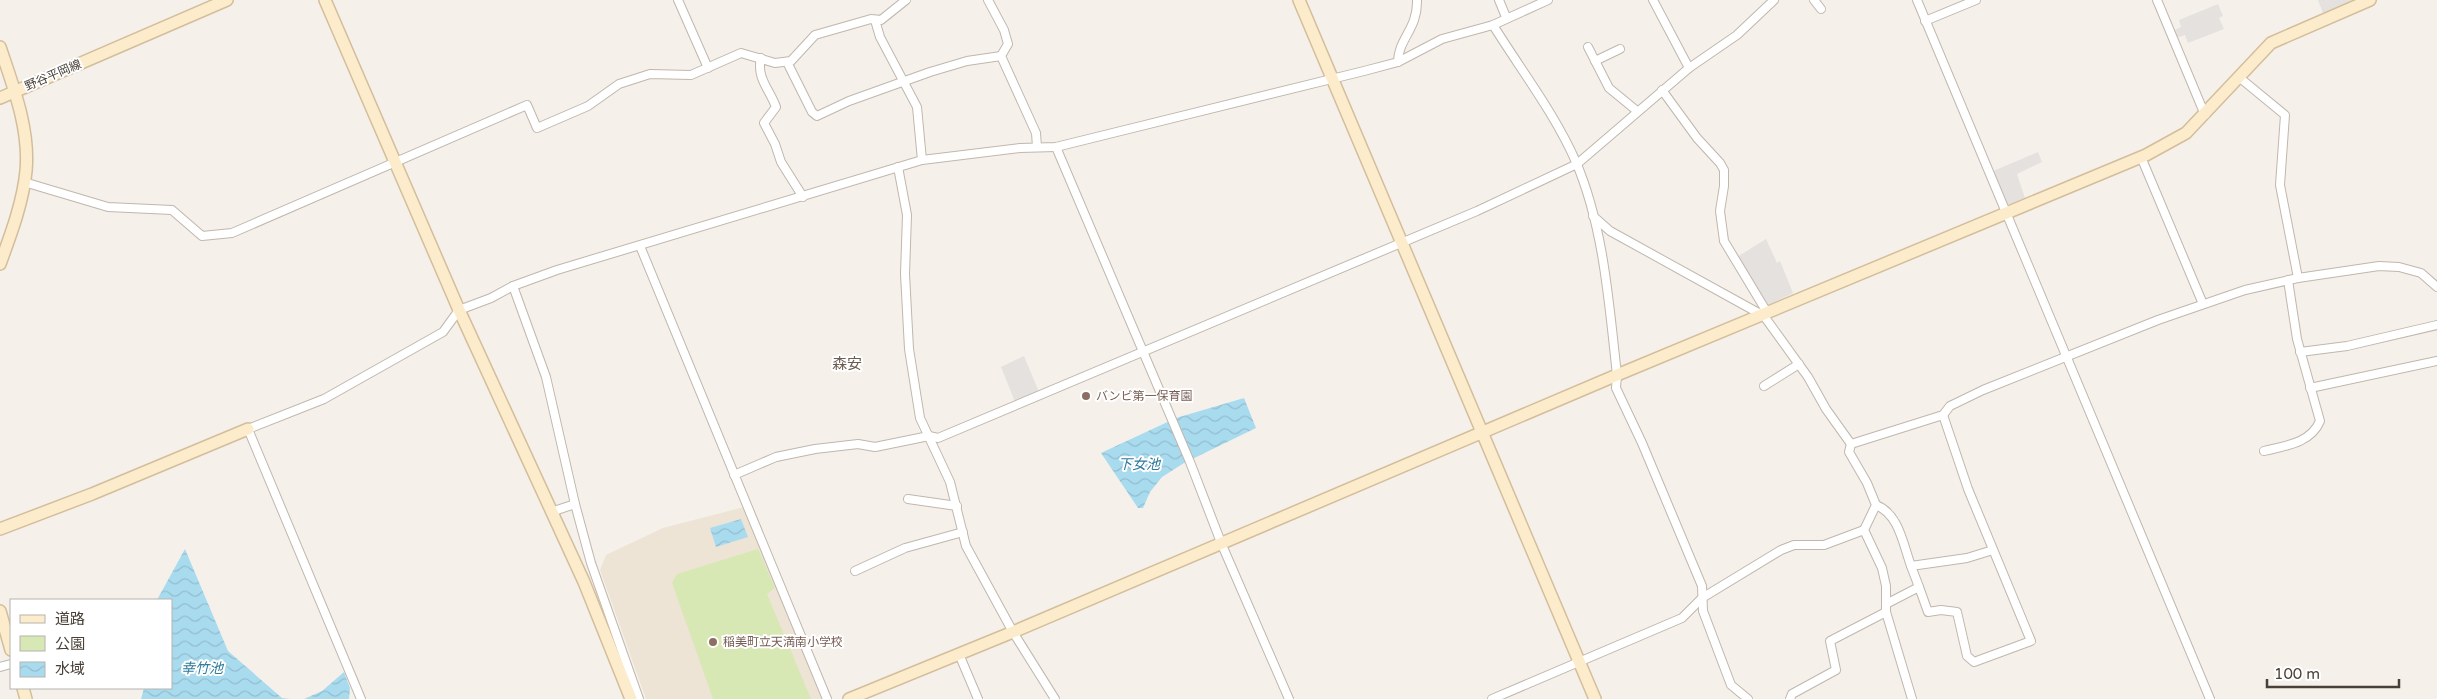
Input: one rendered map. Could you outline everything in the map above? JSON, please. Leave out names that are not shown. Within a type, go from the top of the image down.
[{"type":"street","name":"野谷平岡線","points":[[1,259],[26,171],[25,141],[15,91],[227,0]]},
{"type":"street","points":[[326,0],[459,310],[584,582],[631,699]]},
{"type":"street","points":[[678,0],[708,68]]},
{"type":"street","points":[[24,182],[108,206],[172,210],[202,236],[232,233],[527,105],[537,128],[588,106],[619,84],[650,74],[691,74],[742,54],[761,58],[775,64],[791,61],[804,50],[815,35],[881,20],[906,0]]},
{"type":"street","points":[[988,0],[1004,30],[1008,44],[1001,56]]},
{"type":"street","points":[[1299,0],[1595,699]]},
{"type":"street","points":[[1398,62],[1400,51],[1416,20],[1417,0]]},
{"type":"street","points":[[1499,0],[1506,17]]},
{"type":"street","points":[[0,529],[92,494],[324,399],[443,332],[459,310],[491,298],[513,286],[922,160],[1037,147],[1056,148],[1398,62],[1442,38],[1493,25],[1506,17],[1529,10],[1548,0]]},
{"type":"street","points":[[1653,0],[1688,68]]},
{"type":"street","points":[[734,476],[776,457],[858,444],[875,447],[929,436],[938,438],[1477,211],[1577,164],[1688,68],[1737,35],[1774,0]]},
{"type":"street","points":[[1814,0],[1821,9]]},
{"type":"street","points":[[1917,0],[2210,699]]},
{"type":"street","points":[[1926,21],[1976,0]]},
{"type":"street","points":[[2157,0],[2205,115]]},
{"type":"street","points":[[850,699],[1191,556],[1222,545],[1617,375],[1766,315],[2141,157],[2186,133],[2271,43],[2370,0]]},
{"type":"street","points":[[875,20],[880,37],[902,82],[917,107],[922,160]]},
{"type":"street","points":[[1493,25],[1560,130],[1577,164],[1593,216],[1604,274],[1617,375],[1616,388],[1687,546],[1702,586],[1703,611],[1731,685],[1748,699]]},
{"type":"street","points":[[0,47],[15,91],[0,98]]},
{"type":"street","points":[[1588,47],[1609,88],[1637,111]]},
{"type":"street","points":[[1595,61],[1620,49]]},
{"type":"street","points":[[787,62],[812,112],[817,116],[849,101],[902,82],[967,61],[1001,56]]},
{"type":"street","points":[[1001,56],[1036,133],[1037,147]]},
{"type":"street","points":[[761,58],[760,70],[762,81],[776,107],[764,123],[775,144],[781,162],[803,197]]},
{"type":"street","points":[[2240,78],[2285,115],[2280,185],[2298,278]]},
{"type":"street","points":[[1662,90],[1697,138],[1724,170],[1724,186],[1720,211],[1724,241],[1766,315],[1826,409],[1851,444],[1849,452],[1867,483],[1876,505],[1888,511],[1895,520],[1928,612],[1941,610],[1957,612],[1967,656],[1971,661],[1979,662],[2031,641],[1968,489],[1943,415]]},
{"type":"street","points":[[1056,148],[1141,352],[1190,462],[1222,545],[1289,699]]},
{"type":"street","points":[[2141,157],[2203,304]]},
{"type":"street","points":[[898,167],[906,215],[905,274],[908,349],[920,418],[950,482],[966,546],[1013,632],[1055,699]]},
{"type":"street","points":[[1593,216],[1610,231],[1766,315]]},
{"type":"street","points":[[640,246],[827,699]]},
{"type":"street","points":[[1851,444],[1943,415],[1950,406],[1983,390],[2203,304],[2245,290],[2298,278],[2379,266],[2398,267],[2421,273],[2437,287]]},
{"type":"street","points":[[2264,451],[2300,442],[2318,427],[2320,421],[2300,352],[2288,280]]},
{"type":"street","points":[[513,286],[546,378],[574,504],[591,563],[639,699]]},
{"type":"street","points":[[2300,352],[2347,346],[2437,325]]},
{"type":"street","points":[[2310,388],[2437,361]]},
{"type":"street","points":[[1764,386],[1799,364]]},
{"type":"street","points":[[248,429],[361,699]]},
{"type":"street","points":[[908,498],[957,506]]},
{"type":"street","points":[[551,512],[574,504]]},
{"type":"street","points":[[1492,699],[1682,618],[1702,598],[1781,550],[1794,546],[1824,545],[1864,530],[1876,505]]},
{"type":"street","points":[[1864,530],[1882,568],[1886,608],[1912,699]]},
{"type":"street","points":[[855,571],[905,548],[963,532]]},
{"type":"street","points":[[1911,566],[1967,558],[1993,550]]},
{"type":"street","points":[[1790,699],[1792,694],[1836,670],[1830,642],[1919,587]]},
{"type":"street","points":[[0,611],[10,646]]},
{"type":"street","points":[[959,654],[978,699]]},
{"type":"shaded area","points":[[2318,0],[2361,0],[2324,16]]},
{"type":"shaded area","points":[[2218,4],[2223,16],[2219,18],[2224,29],[2188,43],[2185,35],[2176,38],[2173,31],[2181,27],[2179,20]]},
{"type":"shaded area","points":[[2038,152],[2042,162],[2017,174],[2025,198],[2007,205],[1993,171]]},
{"type":"shaded area","points":[[1766,239],[1777,263],[1780,261],[1793,293],[1768,305],[1737,257]]},
{"type":"shaded area","points":[[1024,356],[1039,392],[1015,402],[1001,367]]},
{"type":"shaded area","name":"稲美町立天満南小学校","points":[[744,507],[823,699],[646,699],[600,570],[606,555],[663,528]]},
{"type":"green space","points":[[758,549],[775,588],[767,594],[811,699],[713,699],[672,583],[677,574]]},
{"type":"water","name":"下女池","points":[[1244,398],[1256,428],[1184,463],[1162,477],[1150,492],[1143,508],[1138,508],[1101,453],[1176,418]]},
{"type":"water","points":[[741,519],[748,537],[716,547],[710,528]]},
{"type":"water","name":"幸竹池","points":[[185,549],[228,651],[282,698],[290,699],[141,699],[144,689],[172,689],[172,599],[158,599]]},
{"type":"water","points":[[344,672],[350,688],[349,699],[304,699],[322,691]]},
{"type":"place","name":"バンビ第一保育園","points":[[1086,396]]},
{"type":"place","name":"稲美町立天満南小学校","points":[[713,642]]},
{"type":"district","name":"森安","points":[[847,364]]}]
